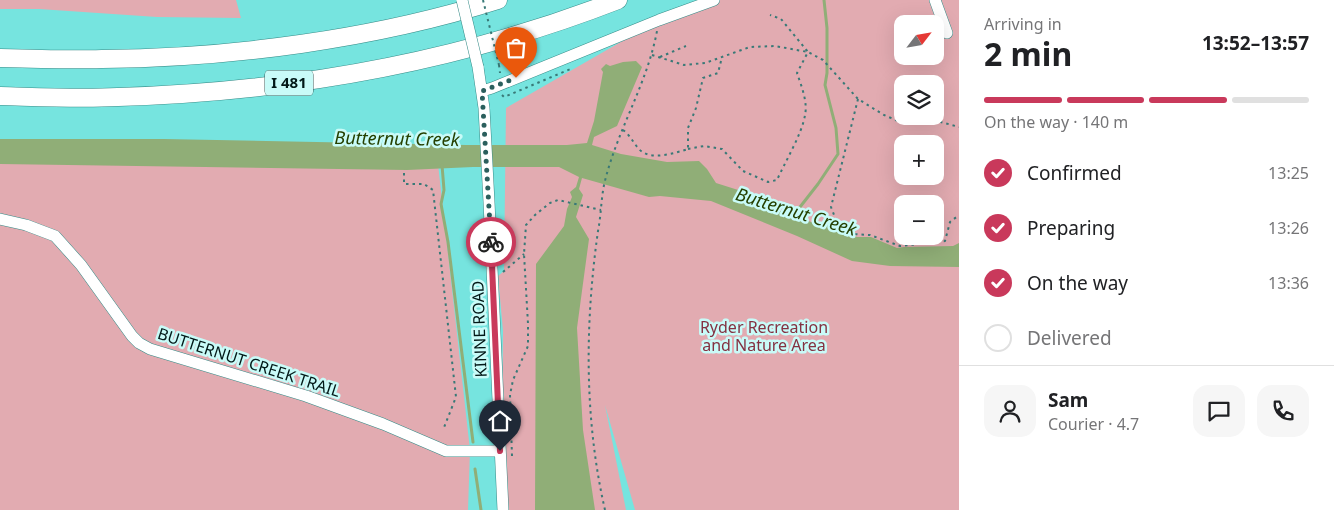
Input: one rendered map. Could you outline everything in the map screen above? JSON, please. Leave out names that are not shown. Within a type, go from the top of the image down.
[{"type":"highway","name":"I 481","points":[[0,58],[104,60],[273,48],[354,35],[433,19],[498,0]]},
{"type":"highway","name":"I 481","points":[[0,96],[115,98],[157,96],[247,88],[343,75],[406,63],[501,39],[618,0]]},
{"type":"street","name":"KINNE ROAD","points":[[462,0],[478,67],[484,108],[503,510]]},
{"type":"street","points":[[482,91],[714,0]]},
{"type":"street","points":[[935,0],[947,34]]},
{"type":"street","name":"BUTTERNUT CREEK TRAIL","points":[[0,219],[26,224],[55,236],[81,265],[139,343],[306,396],[383,424],[446,450],[500,451]]},
{"type":"path","points":[[483,0],[499,66]]},
{"type":"path","points":[[770,15],[781,18],[808,52]]},
{"type":"path","points":[[605,510],[590,414],[588,376],[592,277],[604,185],[616,145],[649,68],[658,31]]},
{"type":"path","points":[[660,57],[686,46]]},
{"type":"path","points":[[652,55],[684,65],[705,62],[750,47],[775,46],[808,52],[823,60],[858,99],[884,115],[898,121],[930,119],[959,127]]},
{"type":"path","points":[[623,130],[628,133],[640,151],[666,156],[704,146],[722,149],[743,171],[768,182],[777,180],[802,127],[806,114],[802,89],[796,73],[808,52]]},
{"type":"path","points":[[688,149],[688,128],[696,108],[700,86],[703,78],[718,73],[722,57]]},
{"type":"path","points":[[858,99],[831,207],[836,220],[852,234],[870,235],[900,246],[945,241],[950,222],[959,215]]},
{"type":"path","points":[[404,173],[404,184],[424,184],[433,190],[456,397],[443,430]]},
{"type":"path","points":[[500,463],[512,463],[510,395],[513,380],[528,346],[524,254],[526,225],[550,203],[558,200],[565,200],[601,210]]},
{"type":"path","points":[[493,276],[503,272],[524,254]]},
{"type":"green space","points":[[0,0],[236,0],[241,18],[157,17],[39,9],[0,9]]},
{"type":"green space","name":"Ryder Recreation and Nature Area","points":[[714,0],[959,0],[959,510],[635,510],[605,405],[626,510],[501,510],[503,331],[498,276],[504,271],[506,108],[659,20]]},
{"type":"green space","points":[[0,148],[437,155],[470,450],[468,510],[0,510]]},
{"type":"shaded area","points":[[636,61],[642,67],[617,126],[594,137],[592,145],[621,154],[667,162],[699,161],[716,183],[754,195],[778,210],[814,223],[830,222],[841,231],[857,237],[871,237],[897,248],[953,246],[959,243],[959,267],[890,266],[852,261],[711,201],[660,196],[649,197],[582,178],[579,189],[583,195],[576,217],[589,239],[577,328],[583,430],[595,510],[535,510],[536,264],[564,226],[567,209],[572,197],[570,192],[576,187],[579,177],[559,167],[473,167],[407,170],[0,164],[0,139],[164,139],[466,145],[567,145],[587,143],[594,121],[603,72],[601,69],[606,64],[610,66]]},
{"type":"waterway","name":"Butternut Creek","points":[[796,220],[800,207],[838,154],[836,128],[825,85],[827,73],[827,28],[824,0]]},
{"type":"waterway","points":[[442,165],[444,190],[441,204],[448,242],[473,442]]},
{"type":"waterway","points":[[475,469],[481,510]]},
{"type":"way so far","points":[[491,242],[482,91],[516,78]]},
{"type":"route","points":[[491,242],[500,451]]}]
